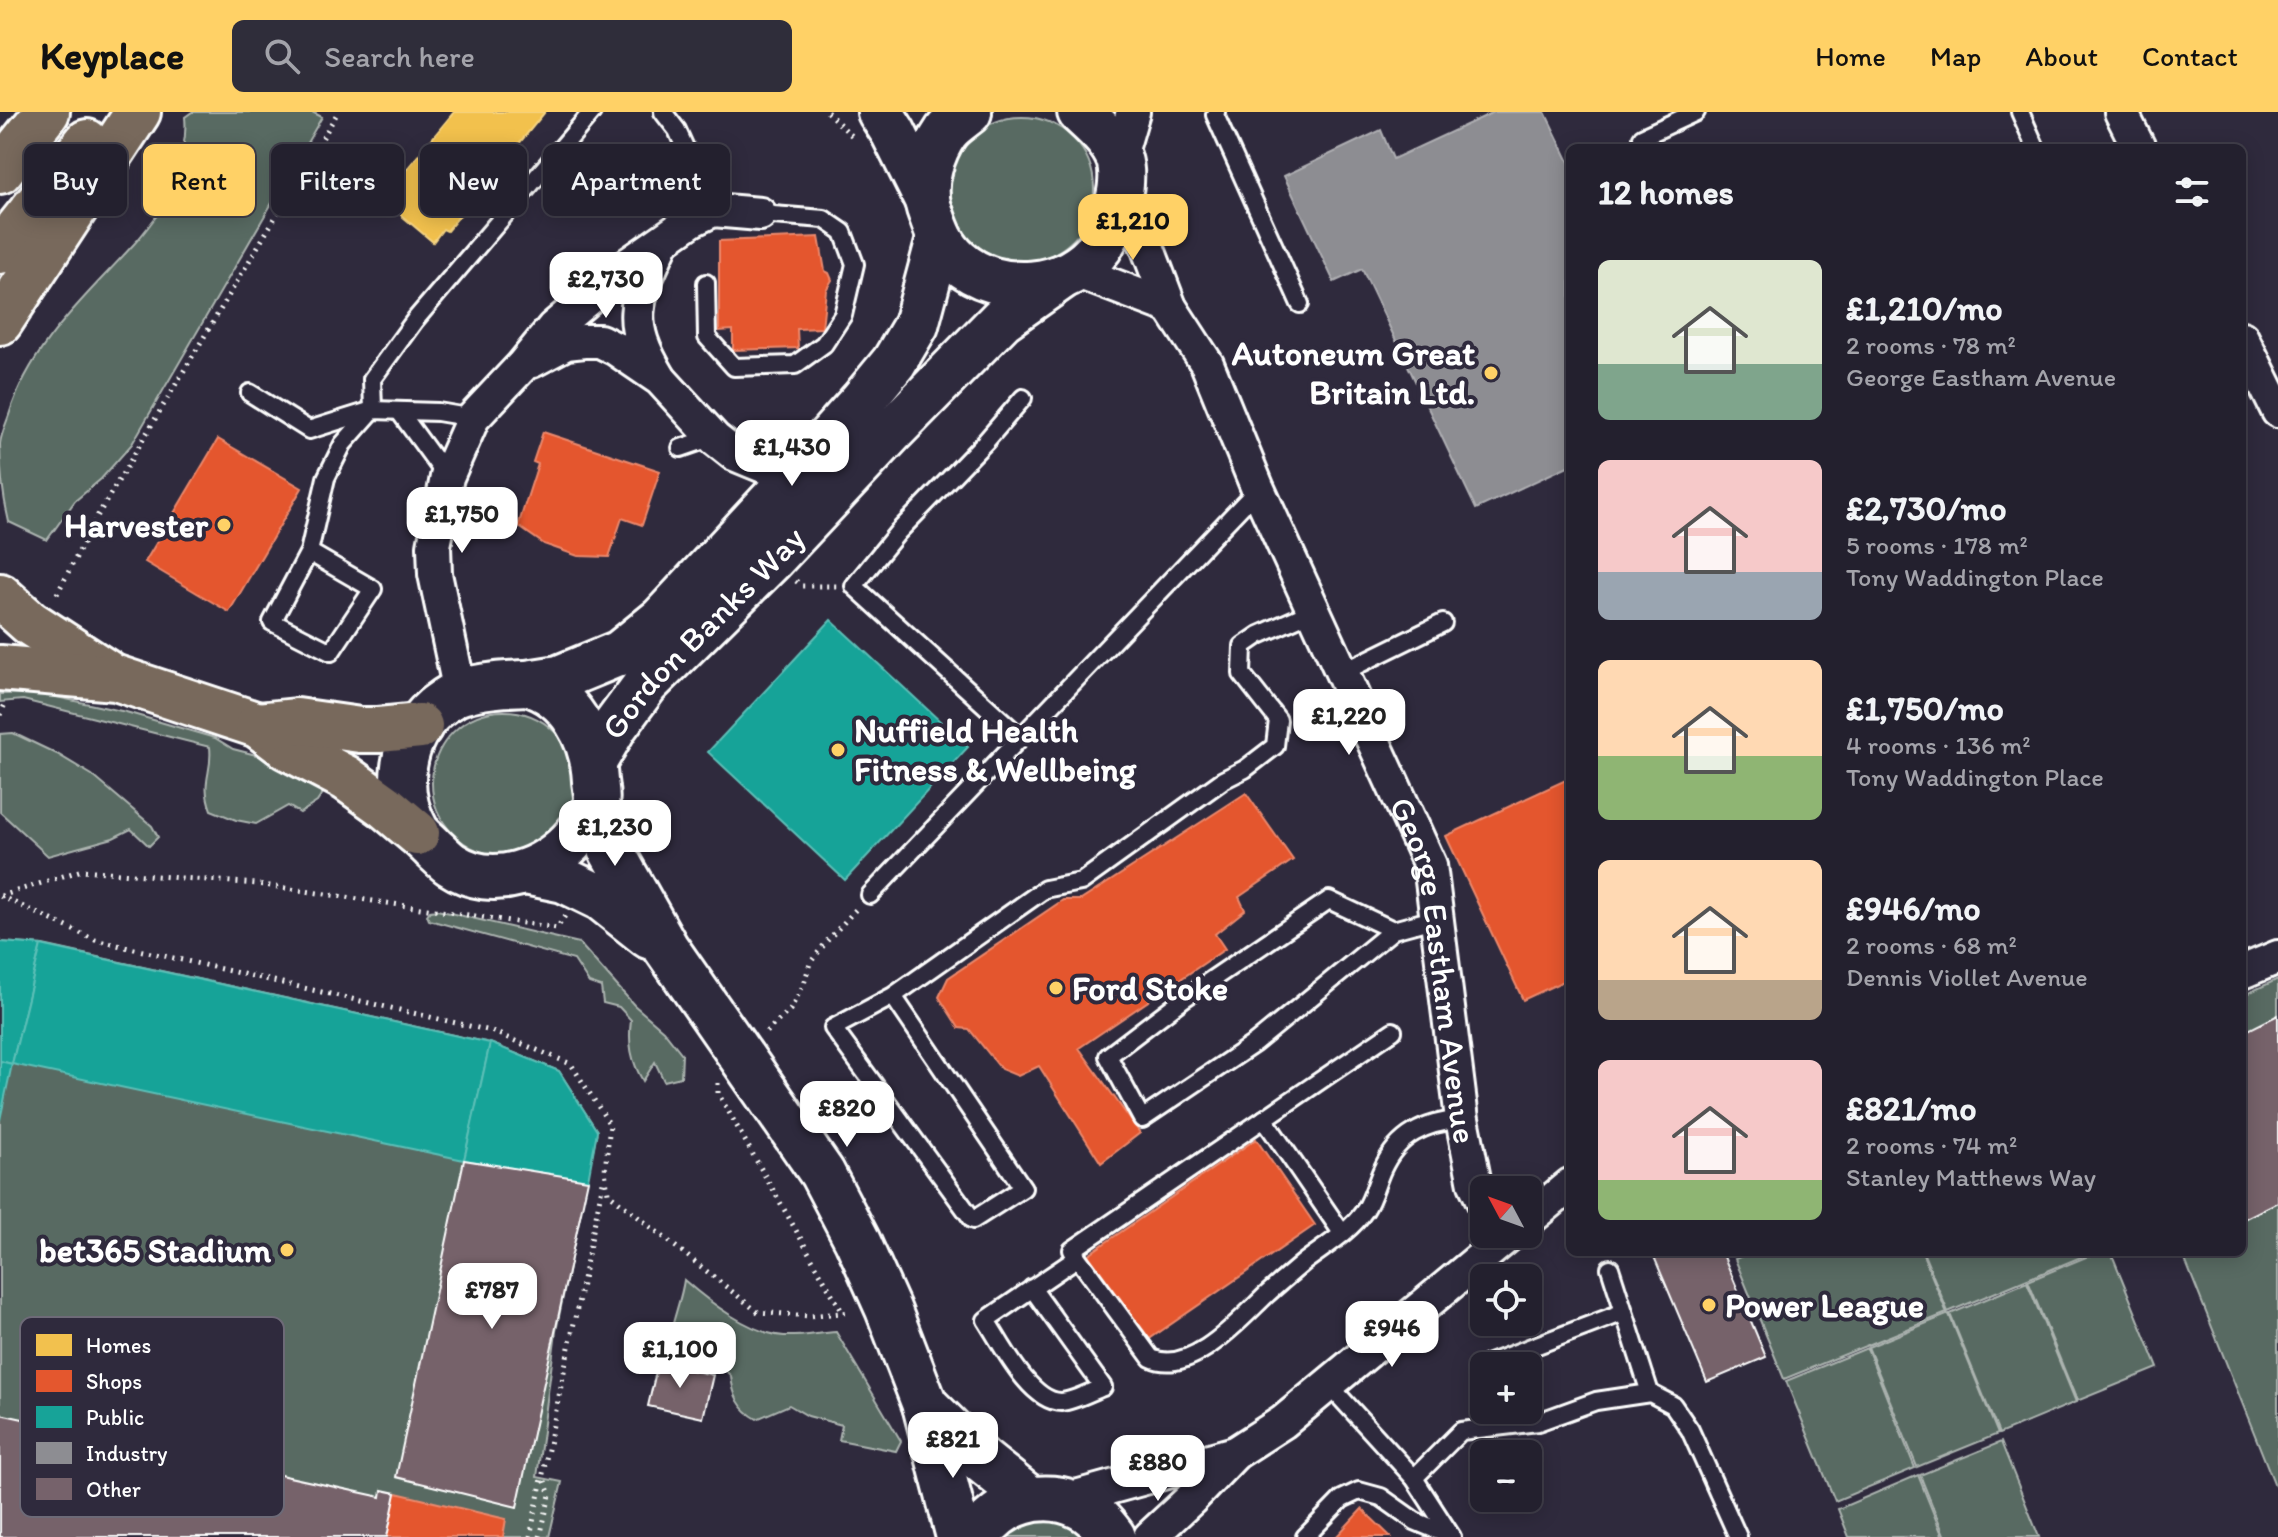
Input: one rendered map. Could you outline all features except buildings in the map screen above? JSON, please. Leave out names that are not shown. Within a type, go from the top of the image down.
[{"type":"highway","points":[[0,171],[47,112]]},
{"type":"highway","points":[[0,251],[111,112]]},
{"type":"highway","points":[[0,322],[138,112]]},
{"type":"highway","points":[[0,596],[30,623],[116,678],[258,725],[287,747],[346,778],[417,833]]},
{"type":"highway","points":[[3,685],[116,678]]},
{"type":"highway","points":[[258,725],[297,721],[360,730],[420,726]]},
{"type":"main road","points":[[880,112],[957,261],[979,276],[1015,286],[1067,274]]},
{"type":"main road","name":"Gordon Banks Way","points":[[527,683],[559,678],[620,653],[662,619],[793,478],[894,362],[916,325],[933,219],[929,166],[947,131],[969,112]]},
{"type":"main road","points":[[1080,112],[1104,133],[1120,175]]},
{"type":"main road","name":"Gordon Banks Way","points":[[594,762],[615,726],[646,684],[772,559],[1002,319],[1099,249],[1114,219],[1120,175]]},
{"type":"main road","points":[[596,806],[567,846],[551,858],[525,872],[486,877],[450,864],[417,833],[407,808],[402,781],[404,761],[410,742],[426,717],[446,699],[460,692],[498,684],[527,683],[543,687],[555,696],[576,720],[587,739],[594,762],[596,806],[612,852],[666,948],[822,1173],[857,1240],[925,1405],[959,1537]]},
{"type":"main road","points":[[525,872],[564,880],[601,898],[666,948]]},
{"type":"main road","points":[[925,1405],[981,1460],[1047,1500],[1083,1508],[1099,1519],[1113,1537]]},
{"type":"main road","points":[[978,1537],[984,1526],[1007,1508],[1047,1500]]},
{"type":"street","points":[[1120,175],[1133,112]]},
{"type":"street","points":[[2121,112],[2137,144]]},
{"type":"street","name":"George Eastham Avenue","points":[[1120,175],[1170,307],[1207,364],[1258,489],[1430,865],[1462,1119],[1473,1176]]},
{"type":"street","points":[[730,211],[760,214]]},
{"type":"street","points":[[460,692],[435,574],[434,546],[447,477],[473,418],[553,328],[626,266],[700,216]]},
{"type":"street","points":[[662,243],[636,306],[638,334],[646,356],[660,379],[713,437],[734,454],[793,478]]},
{"type":"street","points":[[1067,274],[1170,307]]},
{"type":"street","points":[[522,366],[566,343],[600,341],[660,379]]},
{"type":"street","points":[[2246,346],[2278,411]]},
{"type":"street","points":[[2246,970],[2278,957]]},
{"type":"street","points":[[1542,1208],[1566,1188]]},
{"type":"street","points":[[1150,1537],[1235,1453],[1283,1422],[1494,1248]]},
{"type":"street","points":[[1047,1500],[1235,1453]]},
{"type":"lane","points":[[309,552],[373,589],[331,652],[272,622],[309,552],[326,478],[343,444],[373,410],[372,379],[415,320],[592,112]]},
{"type":"lane","points":[[663,112],[683,144]]},
{"type":"lane","points":[[1216,112],[1300,304]]},
{"type":"lane","points":[[1645,144],[1642,137],[1696,112]]},
{"type":"lane","points":[[2020,112],[2034,144]]},
{"type":"lane","points":[[706,283],[707,337],[734,367],[795,365],[824,344],[843,315],[855,264],[843,232],[824,219],[760,214]]},
{"type":"lane","points":[[250,393],[309,430],[373,410],[438,412],[473,418]]},
{"type":"lane","points":[[1019,736],[854,586],[898,532],[1023,398]]},
{"type":"lane","points":[[399,411],[447,477]]},
{"type":"lane","points":[[681,448],[713,437]]},
{"type":"lane","points":[[870,895],[1258,489]]},
{"type":"lane","points":[[893,996],[1023,1188],[973,1220],[833,1028],[893,996],[1045,889],[1081,882],[1275,746],[1278,720],[1242,674],[1243,646],[1259,635],[1313,611]]},
{"type":"lane","points":[[1341,673],[1443,623]]},
{"type":"lane","points":[[1393,930],[1329,900],[1171,1008],[1108,1056],[1142,1119],[1255,1043],[1393,930],[1437,918]]},
{"type":"lane","points":[[1393,1031],[1072,1250],[1151,1358],[1158,1362],[1172,1362],[1187,1358],[1221,1337],[1291,1273],[1355,1222],[1367,1208],[1391,1152],[1402,1141],[1423,1126],[1462,1119]]},
{"type":"lane","points":[[1264,1119],[1342,1233]]},
{"type":"lane","points":[[1032,1288],[1103,1387],[1057,1402],[1037,1392],[1018,1370],[986,1320],[1032,1288],[1077,1258]]},
{"type":"lane","points":[[1610,1268],[1650,1393]]},
{"type":"lane","points":[[1519,1352],[1624,1312]]},
{"type":"lane","points":[[1329,1385],[1414,1478],[1452,1536]]},
{"type":"lane","points":[[1414,1478],[1461,1431],[1538,1422],[1596,1401],[1650,1393],[1673,1405],[1690,1430],[1738,1537]]},
{"type":"lane","points":[[1305,1537],[1342,1499],[1359,1491],[1381,1497],[1415,1521],[1452,1536]]},
{"type":"path","points":[[57,594],[98,515],[338,112]]},
{"type":"path","points":[[772,559],[802,586],[854,586]]},
{"type":"path","points":[[0,715],[3,685]]},
{"type":"path","points":[[0,896],[82,870],[257,884]]},
{"type":"path","points":[[843,1313],[718,1093],[718,1071],[790,1010],[804,984],[810,963],[870,895]]},
{"type":"path","points":[[0,896],[95,940],[491,1031],[571,1064],[610,1125],[605,1170],[530,1537]]},
{"type":"path","points":[[605,1170],[608,1193],[758,1312],[810,1316],[888,1309]]},
{"type":"path","points":[[540,1537],[550,1495],[543,1476]]},
{"type":"green space","points":[[192,112],[312,112],[322,117],[306,144],[271,144],[271,205],[132,444],[101,479],[75,501],[47,540],[9,522],[1,474],[2,433],[31,366],[62,323],[156,216],[255,216],[255,144],[184,144],[185,117]]},
{"type":"green space","points":[[1022,117],[1050,122],[1073,138],[1089,161],[1094,189],[1089,217],[1073,240],[1050,256],[1022,261],[994,256],[971,240],[955,217],[950,189],[955,161],[971,138],[994,122]]},
{"type":"green space","points":[[38,693],[126,712],[215,738],[233,749],[260,756],[325,790],[317,802],[300,813],[288,806],[256,824],[236,820],[211,810],[207,791],[210,747],[23,700],[0,702],[0,694]]},
{"type":"green space","points":[[504,711],[531,717],[555,732],[570,756],[576,783],[570,810],[555,834],[531,849],[504,855],[477,849],[453,834],[438,810],[432,783],[438,756],[453,732],[477,717]]},
{"type":"green space","points":[[13,733],[92,775],[152,826],[158,837],[149,846],[131,829],[113,838],[48,856],[0,812],[0,734]]},
{"type":"green space","points":[[437,910],[579,943],[682,1054],[681,1077],[664,1081],[655,1062],[643,1081],[631,1052],[631,1020],[619,1007],[603,1003],[601,987],[589,983],[574,960],[429,920],[427,915],[430,911]]},
{"type":"green space","name":"bet365 Stadium","points":[[0,938],[1,942],[43,945],[490,1043],[559,1071],[597,1131],[556,1331],[537,1477],[562,1482],[549,1537],[0,1537]]},
{"type":"green space","points":[[2278,979],[2278,1493],[2184,1256],[2246,1256],[2246,994]]},
{"type":"green space","points":[[1742,1256],[1924,1256],[1947,1313],[1784,1379],[1735,1259]]},
{"type":"green space","points":[[1925,1256],[2083,1256],[1948,1312]]},
{"type":"green space","points":[[2088,1256],[2113,1256],[2158,1368],[2077,1401],[2028,1281]]},
{"type":"green space","points":[[684,1280],[718,1307],[758,1330],[784,1336],[836,1332],[901,1441],[896,1451],[839,1440],[842,1425],[808,1416],[789,1405],[757,1419],[746,1411],[738,1401],[731,1376],[716,1362],[697,1350],[669,1344]]},
{"type":"green space","points":[[2027,1282],[2076,1402],[1999,1434],[1950,1314]]},
{"type":"green space","points":[[1949,1314],[1998,1434],[1917,1467],[1868,1347]]},
{"type":"green space","points":[[1867,1348],[1915,1468],[1835,1501],[1786,1381]]},
{"type":"green space","points":[[2001,1442],[2039,1537],[1945,1537],[1920,1475]]},
{"type":"green space","points":[[1918,1475],[1943,1537],[1849,1537],[1838,1509]]},
{"type":"green space","points":[[1066,1515],[1092,1537],[992,1537],[1018,1516]]},
{"type":"place","name":"Autoneum Great Britain Ltd.","points":[[1491,373]]},
{"type":"place","name":"Harvester","points":[[224,525]]},
{"type":"place","name":"Nuffield Health Fitness & Wellbeing","points":[[838,750]]},
{"type":"place","name":"Ford Stoke","points":[[1056,988]]},
{"type":"place","name":"bet365 Stadium","points":[[287,1250]]},
{"type":"place","name":"Power League","points":[[1709,1305]]}]
